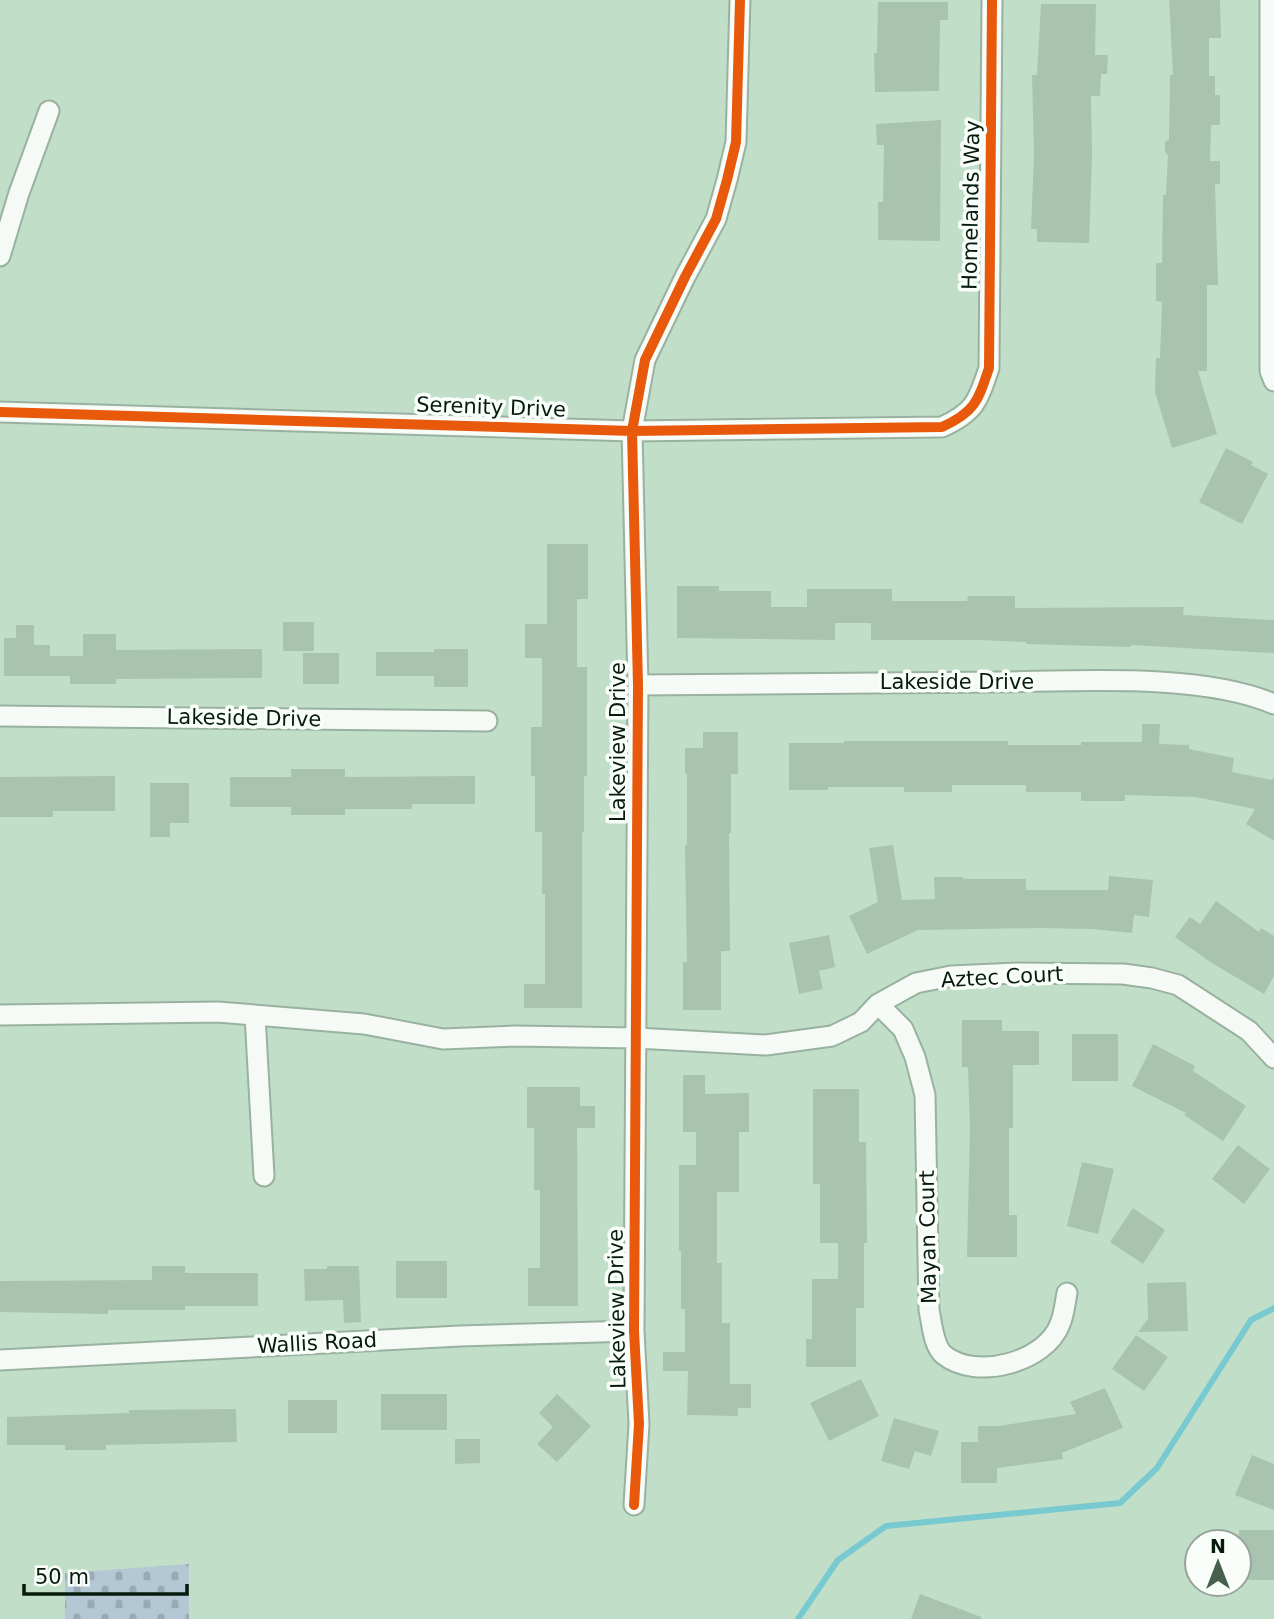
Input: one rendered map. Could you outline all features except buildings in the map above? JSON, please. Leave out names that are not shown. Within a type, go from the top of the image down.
[{"type":"street","name":"Lakeview Drive","points":[[634,1505],[639,1424],[634,1331],[638,685],[632,430],[645,360],[716,219],[727,180],[736,142],[740,0]]},
{"type":"street","name":"Homelands Way","points":[[973,406],[989,368],[992,0]]},
{"type":"street","points":[[1270,0],[1270,371],[1274,381]]},
{"type":"street","points":[[0,256],[19,193],[49,111]]},
{"type":"street","name":"Serenity Drive","points":[[0,412],[632,430],[942,427],[962,418],[973,406]]},
{"type":"street","name":"Lakeside Drive","points":[[638,685],[1076,681],[1171,683],[1224,690],[1261,698],[1274,704]]},
{"type":"street","name":"Lakeside Drive","points":[[0,716],[487,721]]},
{"type":"street","name":"Aztec Court","points":[[0,1015],[218,1012],[364,1024],[443,1039],[515,1036],[636,1038],[766,1045],[832,1036],[861,1022],[878,1003],[916,983],[951,976],[1017,972],[1123,974],[1178,985],[1249,1031],[1274,1058]]},
{"type":"street","name":"Mayan Court","points":[[878,1003],[903,1030],[915,1057],[925,1095],[929,1310],[937,1344],[944,1355],[979,1367],[1015,1363],[1040,1352],[1060,1326],[1067,1293]]},
{"type":"street","points":[[255,1015],[264,1176]]},
{"type":"street","name":"Wallis Road","points":[[0,1360],[460,1336],[634,1331]]},
{"type":"green space","points":[[189,1564],[189,1619],[65,1619],[65,1573]]},
{"type":"waterway","points":[[798,1619],[838,1560],[886,1526],[1120,1503],[1157,1468],[1251,1320],[1274,1308]]},
{"type":"cycle path","points":[[634,1505],[639,1424],[634,1331],[638,685],[632,431],[645,360],[716,219],[727,180],[736,142],[740,0]]},
{"type":"cycle path","points":[[0,412],[632,431],[942,427],[962,416],[974,404],[989,368],[992,0]]}]
